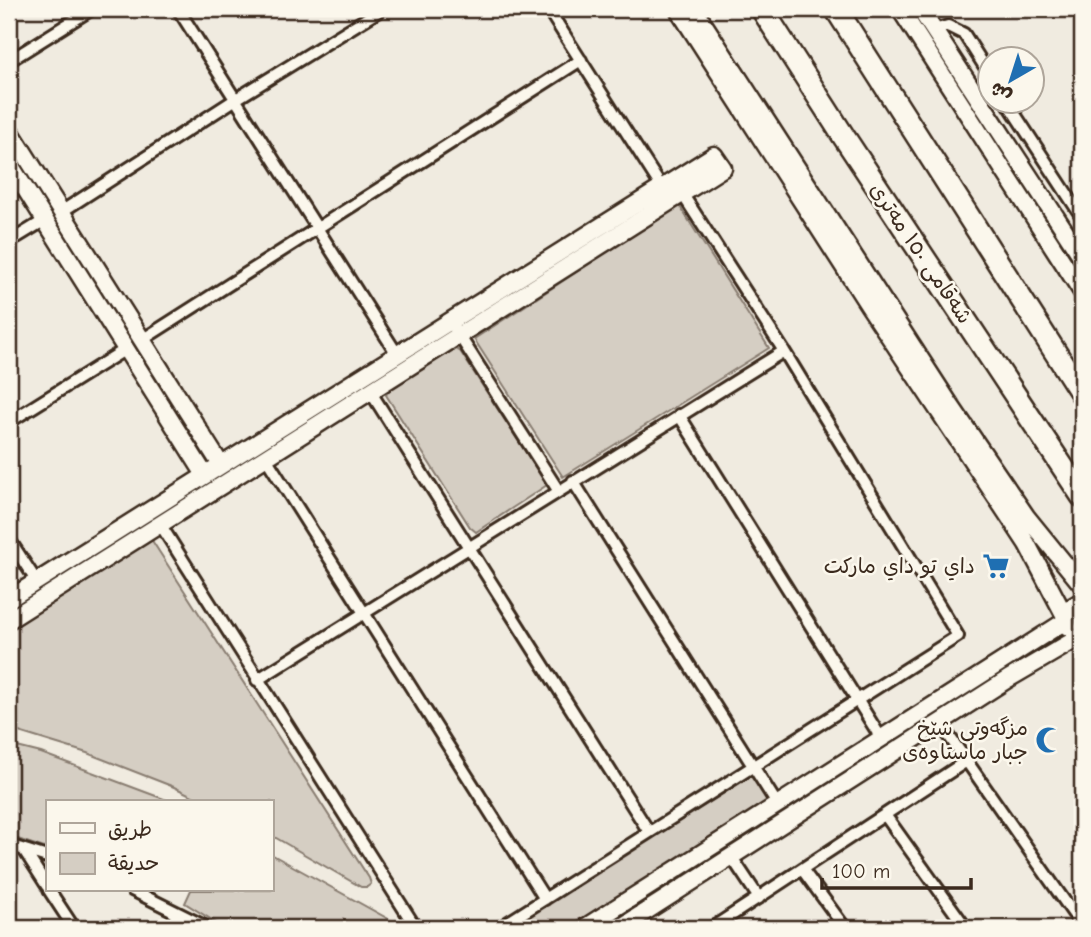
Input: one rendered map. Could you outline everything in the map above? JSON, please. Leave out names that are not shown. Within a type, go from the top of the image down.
[{"type":"highway","name":"شەقامی ١٥٠ مەتری","points":[[762,9],[1082,496]]},
{"type":"highway","points":[[836,9],[1082,394]]},
{"type":"street","points":[[9,61],[92,9]]},
{"type":"street","points":[[178,9],[397,354]]},
{"type":"street","points":[[61,212],[382,9]]},
{"type":"street","points":[[499,928],[958,636],[784,351],[683,195],[662,188],[548,9]]},
{"type":"street","points":[[620,928],[1008,679],[1081,640],[1069,630],[1013,523],[869,306],[678,9]]},
{"type":"street","points":[[694,9],[951,406],[1026,516],[1082,585]]},
{"type":"street","points":[[900,9],[1082,292]]},
{"type":"street","points":[[920,9],[1082,257]]},
{"type":"street","points":[[934,30],[948,26],[964,34],[976,54]]},
{"type":"street","points":[[142,340],[581,60]]},
{"type":"street","points":[[1016,116],[1082,216]]},
{"type":"street","points":[[9,129],[221,465]]},
{"type":"street","points":[[9,599],[122,537],[160,524],[723,168],[714,155],[205,475],[122,537],[9,620]]},
{"type":"street","points":[[9,163],[205,475]]},
{"type":"street","points":[[9,242],[44,220]]},
{"type":"street","points":[[85,284],[100,275]]},
{"type":"street","points":[[450,321],[558,491]]},
{"type":"street","points":[[9,422],[126,349]]},
{"type":"street","points":[[257,680],[784,351]]},
{"type":"street","points":[[370,391],[649,832]]},
{"type":"street","points":[[679,415],[881,738]]},
{"type":"street","points":[[266,458],[545,899]]},
{"type":"street","points":[[573,481],[777,804]]},
{"type":"street","points":[[160,524],[416,928]]},
{"type":"street","points":[[9,539],[37,582]]},
{"type":"street","points":[[584,928],[999,664],[1066,620],[1070,609],[1082,602]]},
{"type":"street","points":[[999,664],[1007,673],[1008,679]]},
{"type":"street","points":[[940,723],[1082,926]]},
{"type":"street","points":[[719,926],[965,762]]},
{"type":"street","points":[[832,770],[843,785]]},
{"type":"street","points":[[885,816],[967,928]]},
{"type":"street","points":[[9,845],[46,857]]},
{"type":"street","points":[[24,850],[46,885]]},
{"type":"street","points":[[731,856],[759,898]]},
{"type":"street","points":[[802,869],[845,928]]},
{"type":"street","points":[[51,892],[74,928]]},
{"type":"street","points":[[136,892],[208,928]]},
{"type":"street","points":[[171,908],[183,928]]},
{"type":"green space","points":[[679,205],[769,348],[563,477],[474,339]]},
{"type":"green space","points":[[455,349],[460,351],[547,485],[476,532],[470,527],[386,395],[389,390]]},
{"type":"green space","points":[[151,539],[371,884],[361,887],[273,836],[273,800],[201,800],[87,753],[9,729],[9,625]]},
{"type":"green space","points":[[9,745],[41,753],[167,800],[46,800],[46,849],[9,836]]},
{"type":"green space","points":[[751,776],[766,796],[767,801],[763,806],[570,928],[509,928]]},
{"type":"green space","points":[[273,855],[392,921],[396,928],[225,928],[185,903],[190,892],[273,892]]},
{"type":"place","name":"داي تو داي ماركت","points":[[996,566]]},
{"type":"place","name":"مزگەوتی شێخ جبار ماستاوەی","points":[[1049,740]]}]
